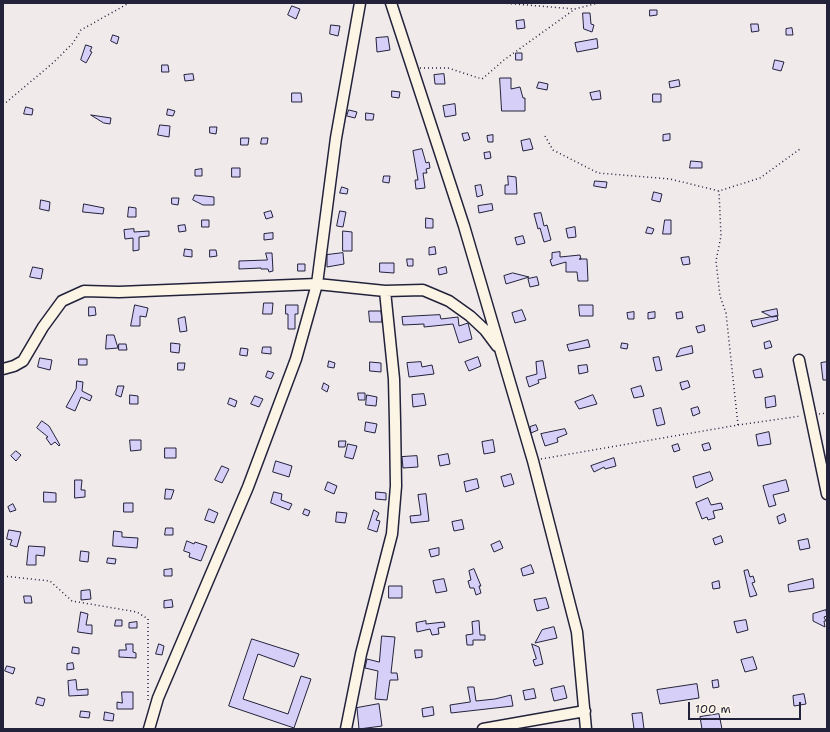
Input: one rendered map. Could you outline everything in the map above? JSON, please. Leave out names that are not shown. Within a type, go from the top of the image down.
[{"type":"street","points":[[148,729],[158,698],[222,551],[296,359],[317,284],[336,138],[360,3]]},
{"type":"street","points":[[391,3],[464,226],[533,460],[577,632],[586,729]]},
{"type":"street","points":[[3,369],[14,366],[22,361],[43,327],[62,301],[84,291],[119,292],[317,284],[385,291],[423,290],[449,301],[485,330],[502,354]]},
{"type":"street","points":[[346,729],[361,654],[392,534],[396,486],[394,379],[385,291]]},
{"type":"street","points":[[799,360],[827,494]]},
{"type":"street","points":[[483,729],[585,711]]},
{"type":"path","points":[[3,105],[54,62],[73,43],[81,30],[129,3]]},
{"type":"path","points":[[503,3],[575,9],[598,3]]},
{"type":"path","points":[[412,68],[448,68],[482,79],[504,60],[575,9]]},
{"type":"path","points":[[545,136],[553,150],[598,173],[670,179],[719,191],[760,178],[800,149]]},
{"type":"path","points":[[719,191],[721,236],[716,261],[720,296],[726,313],[738,424]]},
{"type":"path","points":[[533,460],[738,424],[827,413]]},
{"type":"path","points":[[3,576],[50,581],[72,600],[137,612],[148,619],[148,705]]},
{"type":"building","points":[[292,6],[300,9],[296,19],[288,15]]},
{"type":"building","points":[[650,10],[657,10],[657,15],[650,16]]},
{"type":"building","points":[[583,13],[590,13],[591,24],[594,25],[592,32],[584,29]]},
{"type":"building","points":[[524,20],[525,28],[517,29],[516,21]]},
{"type":"building","points":[[751,24],[758,24],[759,31],[752,32]]},
{"type":"building","points":[[331,25],[340,26],[338,36],[330,34]]},
{"type":"building","points":[[792,28],[793,35],[786,35],[786,29]]},
{"type":"building","points":[[113,35],[119,37],[117,44],[111,41]]},
{"type":"building","points":[[388,37],[390,50],[377,52],[376,38]]},
{"type":"building","points":[[597,39],[598,48],[577,52],[575,43]]},
{"type":"building","points":[[86,45],[92,47],[90,51],[92,52],[86,63],[81,60]]},
{"type":"building","points":[[516,53],[522,53],[522,60],[516,60]]},
{"type":"building","points":[[775,60],[784,62],[781,71],[773,69]]},
{"type":"building","points":[[162,65],[168,65],[169,72],[162,72]]},
{"type":"building","points":[[193,74],[194,80],[185,81],[184,75]]},
{"type":"building","points":[[444,74],[445,84],[435,84],[434,75]]},
{"type":"building","points":[[500,78],[511,78],[511,89],[520,87],[523,98],[525,98],[525,111],[502,111]]},
{"type":"building","points":[[679,80],[680,86],[670,88],[669,82]]},
{"type":"building","points":[[539,82],[548,84],[547,90],[537,88]]},
{"type":"building","points":[[392,91],[400,92],[399,98],[392,97]]},
{"type":"building","points":[[600,91],[601,99],[592,100],[590,93]]},
{"type":"building","points":[[292,93],[301,93],[302,102],[292,102]]},
{"type":"building","points":[[653,94],[661,94],[661,102],[653,102]]},
{"type":"building","points":[[455,104],[456,115],[445,117],[443,106]]},
{"type":"building","points":[[26,107],[33,109],[32,115],[24,114]]},
{"type":"building","points":[[168,109],[175,111],[173,116],[167,115]]},
{"type":"building","points":[[349,110],[357,112],[355,118],[347,116]]},
{"type":"building","points":[[366,113],[374,114],[373,120],[366,120]]},
{"type":"building","points":[[91,115],[111,118],[110,124],[104,123]]},
{"type":"building","points":[[160,125],[170,126],[169,137],[158,135]]},
{"type":"building","points":[[210,127],[217,127],[216,134],[210,133]]},
{"type":"building","points":[[468,133],[470,139],[464,141],[462,134]]},
{"type":"building","points":[[670,134],[670,140],[663,141],[663,135]]},
{"type":"building","points":[[493,135],[493,142],[488,142],[487,136]]},
{"type":"building","points":[[241,138],[249,138],[248,145],[241,145]]},
{"type":"building","points":[[262,138],[268,138],[267,144],[261,144]]},
{"type":"building","points":[[530,139],[533,149],[523,151],[521,141]]},
{"type":"building","points":[[422,149],[426,163],[429,162],[430,168],[426,169],[427,173],[423,173],[425,188],[416,189],[415,180],[418,180],[413,151]]},
{"type":"building","points":[[490,152],[491,158],[485,159],[484,153]]},
{"type":"building","points":[[691,161],[702,162],[702,168],[690,168]]},
{"type":"building","points":[[232,168],[240,168],[240,177],[232,177]]},
{"type":"building","points":[[202,169],[202,176],[195,176],[195,170]]},
{"type":"building","points":[[384,176],[390,176],[389,183],[383,182]]},
{"type":"building","points":[[508,176],[516,177],[517,194],[505,194],[505,185],[508,185]]},
{"type":"building","points":[[595,181],[607,182],[606,188],[594,186]]},
{"type":"building","points":[[481,185],[483,195],[477,197],[475,186]]},
{"type":"building","points":[[342,187],[348,189],[347,194],[340,193]]},
{"type":"building","points":[[654,192],[662,194],[660,202],[652,200]]},
{"type":"building","points":[[195,195],[214,197],[214,205],[203,205],[193,200]]},
{"type":"building","points":[[172,198],[179,198],[178,205],[172,204]]},
{"type":"building","points":[[41,200],[50,202],[49,211],[40,209]]},
{"type":"building","points":[[84,204],[104,208],[103,214],[83,212]]},
{"type":"building","points":[[492,204],[493,210],[479,213],[478,206]]},
{"type":"building","points":[[129,207],[136,208],[136,217],[128,217]]},
{"type":"building","points":[[271,211],[273,217],[266,219],[264,213]]},
{"type":"building","points":[[340,211],[346,212],[343,227],[337,226]]},
{"type":"building","points":[[541,213],[544,226],[547,225],[551,240],[544,242],[540,228],[538,229],[534,214]]},
{"type":"building","points":[[426,218],[433,219],[433,228],[426,228]]},
{"type":"building","points":[[202,220],[209,220],[209,227],[202,227]]},
{"type":"building","points":[[665,220],[671,220],[671,234],[663,234]]},
{"type":"building","points":[[185,225],[186,231],[179,232],[178,226]]},
{"type":"building","points":[[575,227],[576,237],[568,238],[566,229]]},
{"type":"building","points":[[648,227],[654,229],[652,234],[646,233]]},
{"type":"building","points":[[134,229],[134,232],[149,231],[149,236],[139,237],[139,250],[133,251],[133,238],[125,239],[124,230]]},
{"type":"building","points":[[343,231],[352,232],[352,251],[343,251]]},
{"type":"building","points":[[273,233],[273,239],[264,240],[264,234]]},
{"type":"building","points":[[523,236],[525,243],[517,245],[515,238]]},
{"type":"building","points":[[435,247],[436,254],[429,255],[429,248]]},
{"type":"building","points":[[185,249],[192,250],[192,257],[184,256]]},
{"type":"building","points":[[210,250],[216,250],[217,256],[210,257]]},
{"type":"building","points":[[560,252],[560,257],[580,255],[581,259],[587,259],[588,281],[578,281],[577,272],[566,272],[566,262],[552,266],[550,260],[552,259],[552,253]]},
{"type":"building","points":[[266,253],[272,253],[273,271],[269,272],[268,269],[261,268],[239,269],[239,261],[267,260]]},
{"type":"building","points":[[343,253],[344,264],[327,267],[327,255]]},
{"type":"building","points":[[689,257],[690,264],[683,265],[681,258]]},
{"type":"building","points":[[407,259],[413,259],[413,266],[408,266]]},
{"type":"building","points":[[380,263],[394,263],[394,273],[380,272]]},
{"type":"building","points":[[298,264],[305,264],[305,271],[298,271]]},
{"type":"building","points":[[33,267],[43,269],[41,279],[30,277]]},
{"type":"building","points":[[446,267],[447,273],[439,275],[438,269]]},
{"type":"building","points":[[513,273],[529,277],[506,284],[504,276]]},
{"type":"building","points":[[537,277],[539,285],[530,287],[528,279]]},
{"type":"building","points":[[264,303],[273,303],[272,314],[263,314]]},
{"type":"building","points":[[135,305],[148,308],[146,317],[140,316],[140,326],[131,326]]},
{"type":"building","points":[[286,305],[298,305],[298,314],[295,314],[295,329],[288,329],[288,314],[286,314]]},
{"type":"building","points":[[579,305],[593,305],[593,316],[580,316]]},
{"type":"building","points":[[89,307],[95,307],[96,315],[89,316]]},
{"type":"building","points":[[777,309],[778,316],[772,317],[762,312]]},
{"type":"building","points":[[522,310],[526,320],[515,323],[512,313]]},
{"type":"building","points":[[369,311],[381,311],[382,322],[370,322]]},
{"type":"building","points":[[634,312],[634,319],[628,319],[627,313]]},
{"type":"building","points":[[655,312],[655,318],[648,319],[648,313]]},
{"type":"building","points":[[682,312],[683,318],[677,319],[676,313]]},
{"type":"building","points":[[440,315],[441,319],[458,317],[459,326],[468,323],[472,339],[459,343],[453,324],[424,327],[424,324],[403,325],[402,317]]},
{"type":"building","points":[[777,316],[778,320],[753,327],[751,321]]},
{"type":"building","points":[[185,317],[187,331],[180,332],[178,319]]},
{"type":"building","points":[[704,325],[705,331],[698,333],[696,327]]},
{"type":"building","points":[[107,335],[114,335],[118,348],[106,349]]},
{"type":"building","points":[[588,340],[590,347],[569,351],[567,345]]},
{"type":"building","points":[[770,341],[772,347],[765,349],[764,343]]},
{"type":"building","points":[[171,343],[180,344],[179,353],[171,352]]},
{"type":"building","points":[[622,343],[628,344],[627,349],[621,348]]},
{"type":"building","points":[[119,344],[126,344],[127,350],[119,350]]},
{"type":"building","points":[[692,346],[693,353],[676,357],[680,349]]},
{"type":"building","points":[[263,347],[271,347],[271,354],[262,353]]},
{"type":"building","points":[[241,348],[248,349],[247,356],[240,355]]},
{"type":"building","points":[[478,357],[481,366],[469,371],[465,362]]},
{"type":"building","points":[[659,357],[662,370],[656,371],[653,358]]},
{"type":"building","points":[[40,358],[52,360],[50,370],[38,367]]},
{"type":"building","points":[[79,359],[87,359],[87,365],[79,365]]},
{"type":"building","points":[[329,361],[335,363],[334,368],[328,367]]},
{"type":"building","points":[[543,361],[546,378],[538,380],[539,383],[529,387],[526,377],[537,374],[536,362]]},
{"type":"building","points":[[370,362],[381,363],[381,372],[370,371]]},
{"type":"building","points":[[421,362],[422,367],[432,365],[434,374],[409,377],[407,363]]},
{"type":"building","points":[[827,362],[827,380],[823,380],[821,363]]},
{"type":"building","points":[[178,363],[185,363],[184,370],[178,370]]},
{"type":"building","points":[[587,365],[588,372],[579,374],[578,366]]},
{"type":"building","points":[[761,369],[763,377],[755,378],[753,371]]},
{"type":"building","points":[[268,371],[274,373],[271,379],[266,377]]},
{"type":"building","points":[[77,381],[83,382],[82,391],[92,396],[90,401],[81,397],[75,411],[66,407],[76,389]]},
{"type":"building","points":[[688,381],[690,387],[682,390],[680,383]]},
{"type":"building","points":[[324,383],[329,386],[327,392],[322,389]]},
{"type":"building","points":[[118,386],[124,386],[121,397],[116,395]]},
{"type":"building","points":[[641,386],[644,396],[634,398],[631,389]]},
{"type":"building","points":[[358,393],[365,393],[365,400],[359,400]]},
{"type":"building","points":[[424,394],[426,405],[413,407],[412,395]]},
{"type":"building","points":[[130,395],[138,396],[138,404],[130,404]]},
{"type":"building","points":[[367,395],[377,397],[376,406],[366,405]]},
{"type":"building","points":[[593,395],[597,404],[579,409],[575,402]]},
{"type":"building","points":[[255,396],[263,399],[259,407],[251,404]]},
{"type":"building","points":[[775,396],[776,406],[766,408],[765,398]]},
{"type":"building","points":[[230,398],[237,401],[235,407],[228,404]]},
{"type":"building","points":[[698,407],[700,413],[693,416],[691,409]]},
{"type":"building","points":[[661,408],[665,424],[657,426],[653,410]]},
{"type":"building","points":[[42,421],[49,426],[60,445],[59,446],[55,442],[51,445],[46,438],[48,437],[37,428]]},
{"type":"building","points":[[366,422],[377,424],[375,433],[365,431]]},
{"type":"building","points":[[536,425],[538,430],[531,433],[530,427]]},
{"type":"building","points":[[565,429],[567,434],[557,438],[558,442],[545,446],[541,434]]},
{"type":"building","points":[[769,432],[771,444],[758,446],[756,435]]},
{"type":"building","points":[[130,440],[141,440],[141,450],[131,451]]},
{"type":"building","points":[[493,440],[495,452],[484,454],[482,442]]},
{"type":"building","points":[[339,441],[346,441],[345,447],[339,447]]},
{"type":"building","points":[[709,443],[711,449],[704,451],[702,445]]},
{"type":"building","points":[[348,444],[357,446],[353,459],[345,457]]},
{"type":"building","points":[[678,444],[680,450],[674,452],[672,446]]},
{"type":"building","points":[[165,448],[176,448],[176,458],[165,458]]},
{"type":"building","points":[[16,451],[21,455],[16,461],[11,456]]},
{"type":"building","points":[[448,454],[450,464],[440,466],[438,456]]},
{"type":"building","points":[[417,456],[418,467],[403,468],[402,457]]},
{"type":"building","points":[[614,458],[616,466],[605,469],[604,467],[594,472],[591,466]]},
{"type":"building","points":[[276,461],[292,466],[289,477],[273,472]]},
{"type":"building","points":[[222,466],[229,469],[222,483],[215,480]]},
{"type":"building","points":[[710,472],[713,480],[696,488],[693,477]]},
{"type":"building","points":[[511,474],[514,484],[504,487],[501,477]]},
{"type":"building","points":[[477,479],[479,488],[466,492],[464,482]]},
{"type":"building","points":[[75,480],[82,480],[81,490],[85,490],[85,497],[75,498]]},
{"type":"building","points":[[786,480],[789,491],[773,495],[776,505],[769,507],[763,486]]},
{"type":"building","points":[[328,482],[337,486],[334,494],[325,490]]},
{"type":"building","points":[[166,489],[174,490],[171,499],[165,499]]},
{"type":"building","points":[[44,492],[56,493],[56,502],[44,502]]},
{"type":"building","points":[[274,492],[282,494],[281,500],[292,504],[289,510],[271,503]]},
{"type":"building","points":[[376,492],[386,493],[386,500],[376,499]]},
{"type":"building","points":[[426,494],[429,521],[411,523],[410,516],[421,515],[418,495]]},
{"type":"building","points":[[708,498],[711,505],[721,503],[723,509],[713,511],[715,518],[708,520],[707,517],[702,519],[696,503]]},
{"type":"building","points":[[124,503],[133,503],[133,512],[124,512]]},
{"type":"building","points":[[13,504],[16,510],[10,512],[8,507]]},
{"type":"building","points":[[209,509],[218,513],[214,523],[205,520]]},
{"type":"building","points":[[305,509],[310,511],[308,516],[303,514]]},
{"type":"building","points":[[374,510],[379,513],[376,520],[380,521],[377,532],[368,529]]},
{"type":"building","points":[[337,512],[347,513],[345,523],[336,522]]},
{"type":"building","points":[[784,514],[786,521],[779,524],[777,517]]},
{"type":"building","points":[[462,520],[464,529],[454,531],[452,522]]},
{"type":"building","points":[[166,528],[173,528],[173,535],[165,535]]},
{"type":"building","points":[[9,530],[21,532],[17,547],[10,545],[12,540],[7,539]]},
{"type":"building","points":[[114,531],[122,532],[122,537],[138,538],[137,548],[113,546]]},
{"type":"building","points":[[721,536],[723,542],[715,545],[713,539]]},
{"type":"building","points":[[808,539],[810,548],[800,550],[798,541]]},
{"type":"building","points":[[187,541],[194,544],[195,542],[207,546],[201,561],[189,557],[190,553],[184,551]]},
{"type":"building","points":[[500,541],[503,548],[494,552],[491,545]]},
{"type":"building","points":[[29,546],[45,547],[44,556],[36,555],[36,565],[27,565]]},
{"type":"building","points":[[439,548],[439,555],[431,557],[429,550]]},
{"type":"building","points":[[81,551],[89,552],[88,562],[80,561]]},
{"type":"building","points":[[108,558],[116,559],[115,564],[107,563]]},
{"type":"building","points":[[531,565],[534,573],[523,576],[521,569]]},
{"type":"building","points":[[172,569],[172,576],[164,576],[164,570]]},
{"type":"building","points":[[474,569],[481,586],[479,586],[481,593],[476,595],[474,588],[470,588],[468,581],[471,580],[469,571]]},
{"type":"building","points":[[748,570],[750,577],[753,576],[755,582],[752,583],[757,595],[750,597],[744,571]]},
{"type":"building","points":[[444,579],[447,591],[436,593],[433,581]]},
{"type":"building","points":[[813,579],[814,588],[789,592],[788,585]]},
{"type":"building","points":[[719,581],[720,588],[713,589],[712,583]]},
{"type":"building","points":[[389,586],[402,586],[402,598],[389,598]]},
{"type":"building","points":[[90,590],[91,599],[81,600],[81,591]]},
{"type":"building","points":[[24,596],[31,596],[32,603],[25,603]]},
{"type":"building","points":[[546,598],[549,608],[537,611],[534,600]]},
{"type":"building","points":[[172,600],[173,607],[164,608],[164,601]]},
{"type":"building","points":[[826,610],[827,616],[824,617],[826,621],[824,621],[825,627],[813,621],[813,614]]},
{"type":"building","points":[[81,612],[88,614],[86,625],[92,625],[92,634],[78,632]]},
{"type":"building","points":[[116,620],[122,620],[122,626],[115,626]]},
{"type":"building","points":[[746,620],[748,630],[737,633],[734,622]]},
{"type":"building","points":[[426,621],[426,624],[444,622],[445,627],[438,628],[439,634],[432,635],[430,629],[417,632],[416,623]]},
{"type":"building","points":[[479,621],[480,635],[485,635],[485,640],[473,640],[473,645],[467,645],[466,635],[473,634],[472,622]]},
{"type":"building","points":[[137,622],[137,628],[129,628],[129,623]]},
{"type":"building","points":[[554,627],[557,638],[535,643],[542,630]]},
{"type":"building","points":[[382,636],[395,637],[391,673],[397,673],[398,680],[390,680],[387,700],[375,699],[378,671],[365,668],[367,659],[379,662]]},
{"type":"building","points":[[252,639],[299,654],[294,667],[258,654],[243,699],[288,714],[301,676],[311,679],[294,728],[229,706]]},
{"type":"building","points":[[126,644],[133,644],[133,652],[136,653],[136,658],[119,657],[119,650],[126,650]]},
{"type":"building","points":[[159,644],[164,646],[162,655],[156,654]]},
{"type":"building","points":[[532,644],[539,647],[543,664],[535,666],[533,660],[536,659]]},
{"type":"building","points":[[73,647],[79,648],[79,654],[72,653]]},
{"type":"building","points":[[415,650],[422,650],[422,657],[416,658]]},
{"type":"building","points":[[753,657],[757,669],[745,672],[741,660]]},
{"type":"building","points":[[73,663],[74,669],[67,670],[67,664]]},
{"type":"building","points":[[7,666],[15,668],[13,674],[5,671]]},
{"type":"building","points":[[76,680],[77,690],[88,689],[88,695],[69,696],[68,681]]},
{"type":"building","points":[[718,680],[719,687],[713,688],[712,681]]},
{"type":"building","points":[[697,684],[699,698],[660,704],[657,690]]},
{"type":"building","points":[[564,686],[567,698],[554,701],[551,689]]},
{"type":"building","points":[[468,687],[474,687],[476,701],[495,699],[511,695],[513,706],[451,713],[450,705],[470,702]]},
{"type":"building","points":[[534,689],[536,698],[525,700],[523,691]]},
{"type":"building","points":[[122,692],[133,692],[133,709],[117,709],[117,702],[122,703]]},
{"type":"building","points":[[804,694],[806,704],[794,706],[793,696]]},
{"type":"building","points":[[38,697],[45,699],[43,706],[36,704]]},
{"type":"building","points":[[379,704],[382,726],[359,729],[357,708]]},
{"type":"building","points":[[433,707],[434,715],[423,717],[422,709]]},
{"type":"building","points":[[81,711],[90,712],[89,718],[80,717]]},
{"type":"building","points":[[105,712],[114,714],[113,721],[104,720]]},
{"type":"building","points":[[642,713],[644,729],[634,729],[632,714]]},
{"type":"building","points":[[719,714],[722,729],[702,729],[700,717]]}]
